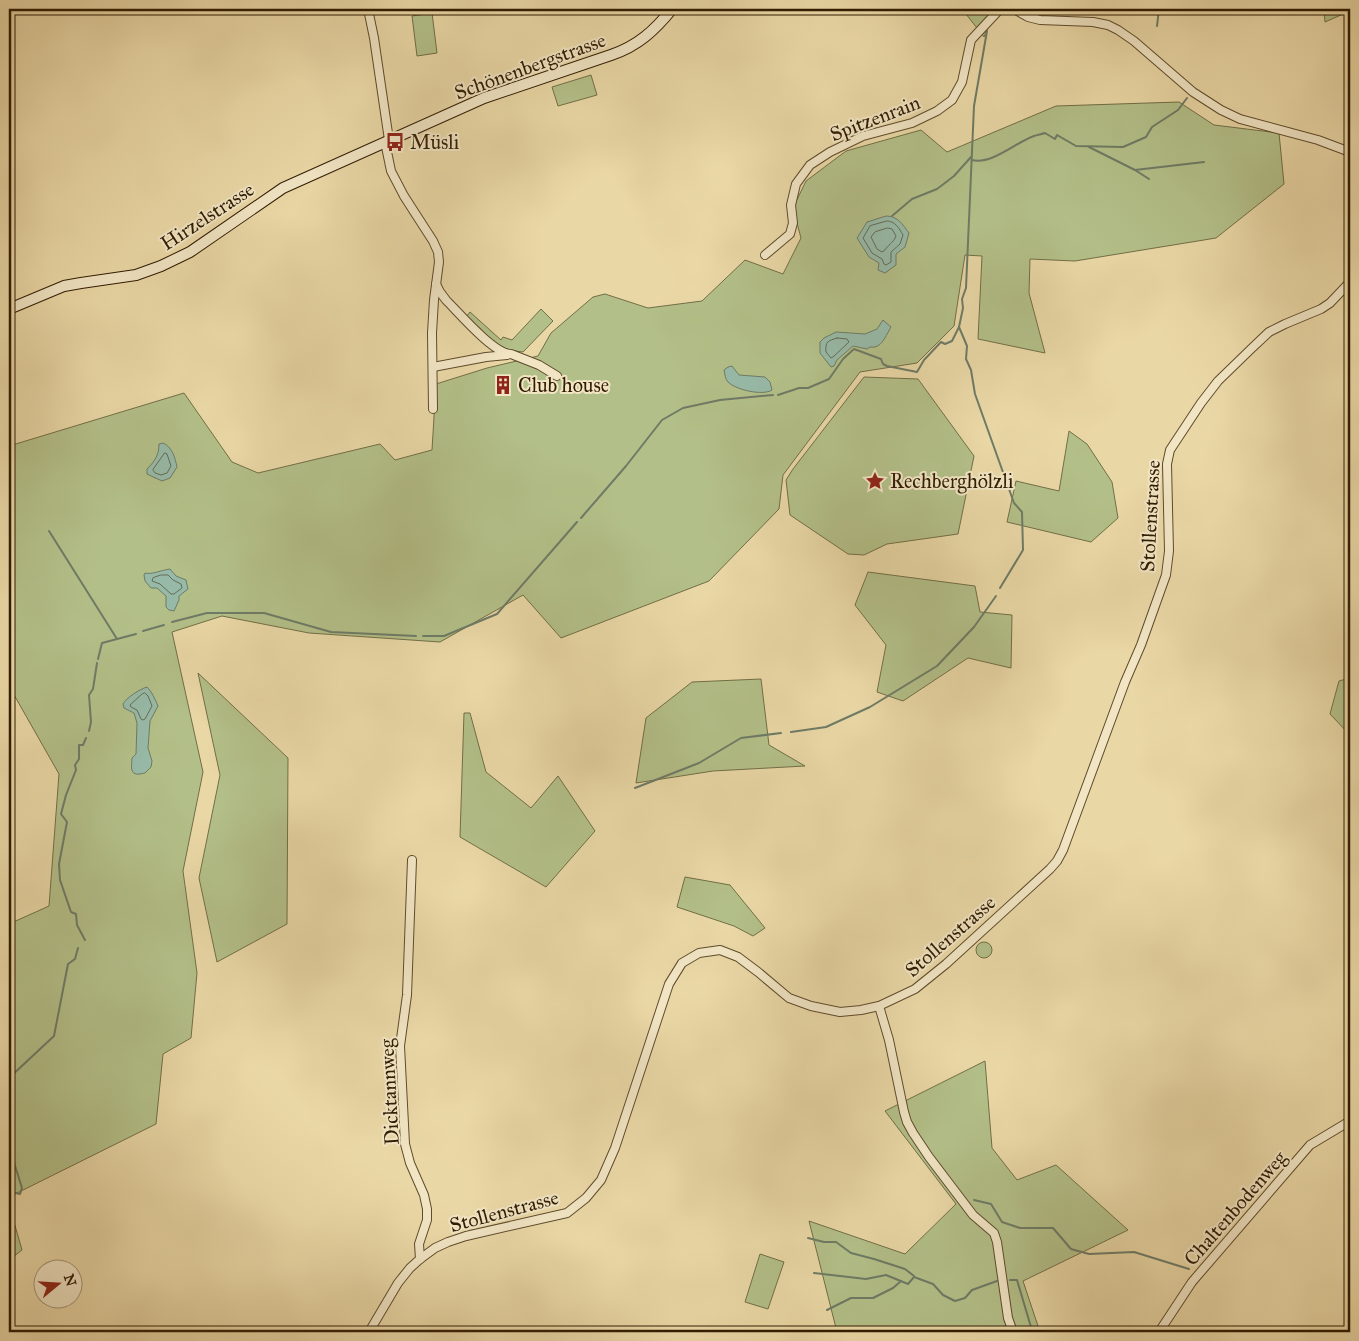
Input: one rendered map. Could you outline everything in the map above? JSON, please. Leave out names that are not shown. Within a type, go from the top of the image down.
[{"type":"street","points":[[368,9],[374,38],[392,172],[404,196],[438,252],[439,262],[432,333],[433,409]]},
{"type":"street","name":"Schönenbergstrasse","points":[[387,141],[484,98],[630,48],[647,36],[672,9]]},
{"type":"street","name":"Spitzenrain","points":[[765,256],[790,234],[793,223],[791,205],[796,184],[810,165],[830,152],[863,136],[912,123],[937,111],[952,100],[962,82],[971,40],[1000,9]]},
{"type":"street","points":[[1014,9],[1028,17],[1040,20],[1093,22],[1108,25],[1134,41],[1193,92],[1221,110],[1240,119],[1318,140],[1350,152]]},
{"type":"street","name":"Hirzelstrasse","points":[[9,309],[64,286],[136,274],[161,266],[190,252],[283,188],[387,141]]},
{"type":"street","name":"Stollenstrasse","points":[[368,1332],[398,1283],[420,1258],[435,1248],[466,1236],[567,1213],[586,1198],[601,1180],[615,1148],[668,984],[682,963],[699,953],[720,950],[738,957],[789,998],[810,1006],[840,1012],[879,1006],[915,989],[946,964],[1050,869],[1063,850],[1125,682],[1142,645],[1166,575],[1169,551],[1167,464],[1170,450],[1185,425],[1212,388],[1251,348],[1270,332],[1322,309],[1350,282]]},
{"type":"street","points":[[436,284],[446,300],[493,346],[508,355]]},
{"type":"street","points":[[433,367],[511,354],[539,365],[557,376]]},
{"type":"street","name":"Dicktannweg","points":[[412,860],[407,995],[400,1046],[405,1144],[410,1164],[424,1195],[427,1209],[427,1220],[419,1244],[420,1258]]},
{"type":"street","points":[[879,1006],[894,1058],[904,1112],[912,1133],[973,1214],[994,1233],[1008,1318],[1013,1332]]},
{"type":"street","name":"Chaltenbodenweg","points":[[1159,1332],[1192,1282],[1310,1146],[1350,1121]]},
{"type":"green space","points":[[962,9],[995,9],[984,37]]},
{"type":"green space","points":[[1324,9],[1350,9],[1350,11],[1325,22]]},
{"type":"green space","points":[[432,13],[437,53],[417,56],[412,16]]},
{"type":"green space","points":[[591,75],[597,95],[558,106],[552,87]]},
{"type":"green space","points":[[1179,102],[1214,125],[1279,133],[1284,184],[1216,238],[1075,261],[1030,259],[1029,293],[1045,353],[978,339],[982,256],[965,255],[954,326],[917,363],[860,372],[783,475],[779,509],[709,581],[561,638],[523,595],[440,642],[309,633],[222,616],[172,632],[203,772],[183,871],[197,973],[191,1038],[163,1054],[156,1124],[9,1197],[9,924],[49,906],[59,774],[9,686],[9,446],[184,393],[232,462],[258,473],[380,444],[395,460],[432,450],[436,384],[487,368],[538,356],[551,333],[593,297],[605,294],[648,308],[702,301],[745,260],[783,274],[801,238],[793,208],[806,181],[846,151],[921,130],[947,152],[1056,106]]},
{"type":"green space","points":[[541,309],[553,321],[523,352],[507,350],[495,345],[466,317],[470,312],[501,340],[503,337],[512,340]]},
{"type":"green space","points":[[864,377],[918,379],[974,456],[958,534],[887,544],[864,555],[848,554],[790,515],[786,480]]},
{"type":"green space","points":[[1069,431],[1087,444],[1112,482],[1118,518],[1091,542],[1007,522],[1016,481],[1059,491]]},
{"type":"green space","points":[[868,572],[975,586],[980,612],[1012,615],[1011,668],[968,658],[903,701],[877,692],[886,645],[855,605]]},
{"type":"green space","points":[[198,673],[288,758],[287,924],[217,962],[199,878],[220,775]]},
{"type":"green space","points":[[1350,678],[1350,735],[1330,714],[1339,681]]},
{"type":"green space","points":[[761,679],[769,745],[805,766],[713,771],[636,783],[646,718],[692,682]]},
{"type":"green space","points":[[464,713],[470,713],[486,772],[531,808],[558,776],[595,831],[546,887],[460,837]]},
{"type":"green space","points":[[685,877],[730,885],[765,928],[753,936],[734,926],[677,907]]},
{"type":"green space","points":[[984,942],[990,944],[992,950],[990,956],[984,958],[978,956],[976,950],[978,944]]},
{"type":"green space","points":[[985,1061],[992,1148],[1017,1180],[1056,1165],[1128,1230],[1023,1281],[1040,1332],[837,1332],[809,1221],[905,1254],[956,1204],[885,1111]]},
{"type":"green space","points":[[9,1209],[22,1250],[9,1260]]},
{"type":"green space","points":[[760,1254],[784,1262],[768,1309],[745,1302]]},
{"type":"water","points":[[886,216],[897,219],[909,233],[905,247],[896,254],[896,265],[885,273],[878,270],[879,263],[869,257],[857,238],[867,222]]},
{"type":"water","points":[[883,320],[891,327],[878,346],[867,349],[853,346],[831,367],[820,353],[820,342],[824,338],[836,332],[865,334],[877,329]]},
{"type":"water","points":[[732,366],[739,375],[765,377],[770,382],[772,390],[756,392],[743,390],[732,385],[726,379],[724,370]]},
{"type":"water","points":[[163,443],[171,450],[177,467],[170,478],[162,481],[147,474],[147,469],[156,458],[159,444]]},
{"type":"water","points":[[170,569],[176,576],[186,580],[188,589],[179,596],[174,611],[166,607],[166,596],[157,588],[151,588],[145,581],[144,575],[145,573]]},
{"type":"water","points":[[147,687],[158,706],[150,721],[148,748],[152,761],[151,767],[145,773],[136,774],[132,772],[132,758],[136,754],[137,723],[134,713],[124,708],[123,704],[134,694]]},
{"type":"waterway","points":[[1157,26],[1159,9]]},
{"type":"waterway","points":[[778,395],[799,388],[808,388],[829,379],[843,359],[854,349],[881,359],[883,364],[887,366],[917,372],[924,360],[941,342],[945,344],[952,341],[959,327],[963,308],[962,299],[966,288],[974,106],[987,31]]},
{"type":"waterway","points":[[972,160],[988,159],[1027,139],[1045,133],[1055,139],[1057,135],[1076,146],[1123,147],[1146,137],[1152,127],[1178,110],[1187,98]]},
{"type":"waterway","points":[[1089,147],[1149,179]]},
{"type":"waterway","points":[[892,216],[912,199],[937,189],[954,176],[971,157]]},
{"type":"waterway","points":[[1135,170],[1204,162]]},
{"type":"waterway","points":[[959,327],[967,346],[966,359],[971,370],[975,394],[1014,503],[1022,512],[1023,550],[1000,588]]},
{"type":"waterway","points":[[581,518],[626,466],[662,420],[683,408],[720,400],[773,395]]},
{"type":"waterway","points":[[423,636],[444,636],[497,614],[577,522]]},
{"type":"waterway","points":[[49,531],[117,639]]},
{"type":"waterway","points":[[791,732],[826,727],[870,707],[937,666],[974,627],[996,596]]},
{"type":"waterway","points":[[172,622],[207,613],[224,613]]},
{"type":"waterway","points":[[225,613],[264,613],[331,632],[416,636]]},
{"type":"waterway","points":[[143,631],[164,625]]},
{"type":"waterway","points":[[98,659],[102,643],[136,634]]},
{"type":"waterway","points":[[89,731],[91,722],[89,695],[93,689],[97,663]]},
{"type":"waterway","points":[[635,788],[699,763],[741,738],[781,733]]},
{"type":"waterway","points":[[85,940],[77,925],[76,914],[71,912],[60,880],[59,864],[67,822],[61,814],[76,770],[75,765],[79,759],[79,745],[83,745],[86,738]]},
{"type":"waterway","points":[[9,1078],[54,1036],[68,964],[75,959],[78,948]]},
{"type":"waterway","points":[[9,1112],[12,1156],[22,1188],[20,1194],[11,1192],[9,1194]]},
{"type":"waterway","points":[[974,1200],[991,1204],[1002,1222],[1020,1228],[1053,1228],[1071,1249],[1089,1254],[1134,1252],[1189,1269]]},
{"type":"waterway","points":[[9,1233],[13,1242],[9,1246]]},
{"type":"waterway","points":[[808,1238],[824,1242],[836,1242],[851,1253],[905,1269],[914,1276]]},
{"type":"waterway","points":[[814,1273],[866,1279],[886,1275],[908,1284],[914,1277],[933,1284],[943,1295],[955,1301],[965,1298],[972,1290],[997,1281]]},
{"type":"waterway","points":[[1010,1280],[1017,1280],[1031,1327],[1123,1332]]},
{"type":"waterway","points":[[827,1310],[851,1298],[873,1298],[893,1288],[901,1281]]},
{"type":"place","name":"Müsli","points":[[395,142]]},
{"type":"place","name":"Club house","points":[[503,385]]},
{"type":"place","name":"Rechberghölzli","points":[[875,481]]}]
